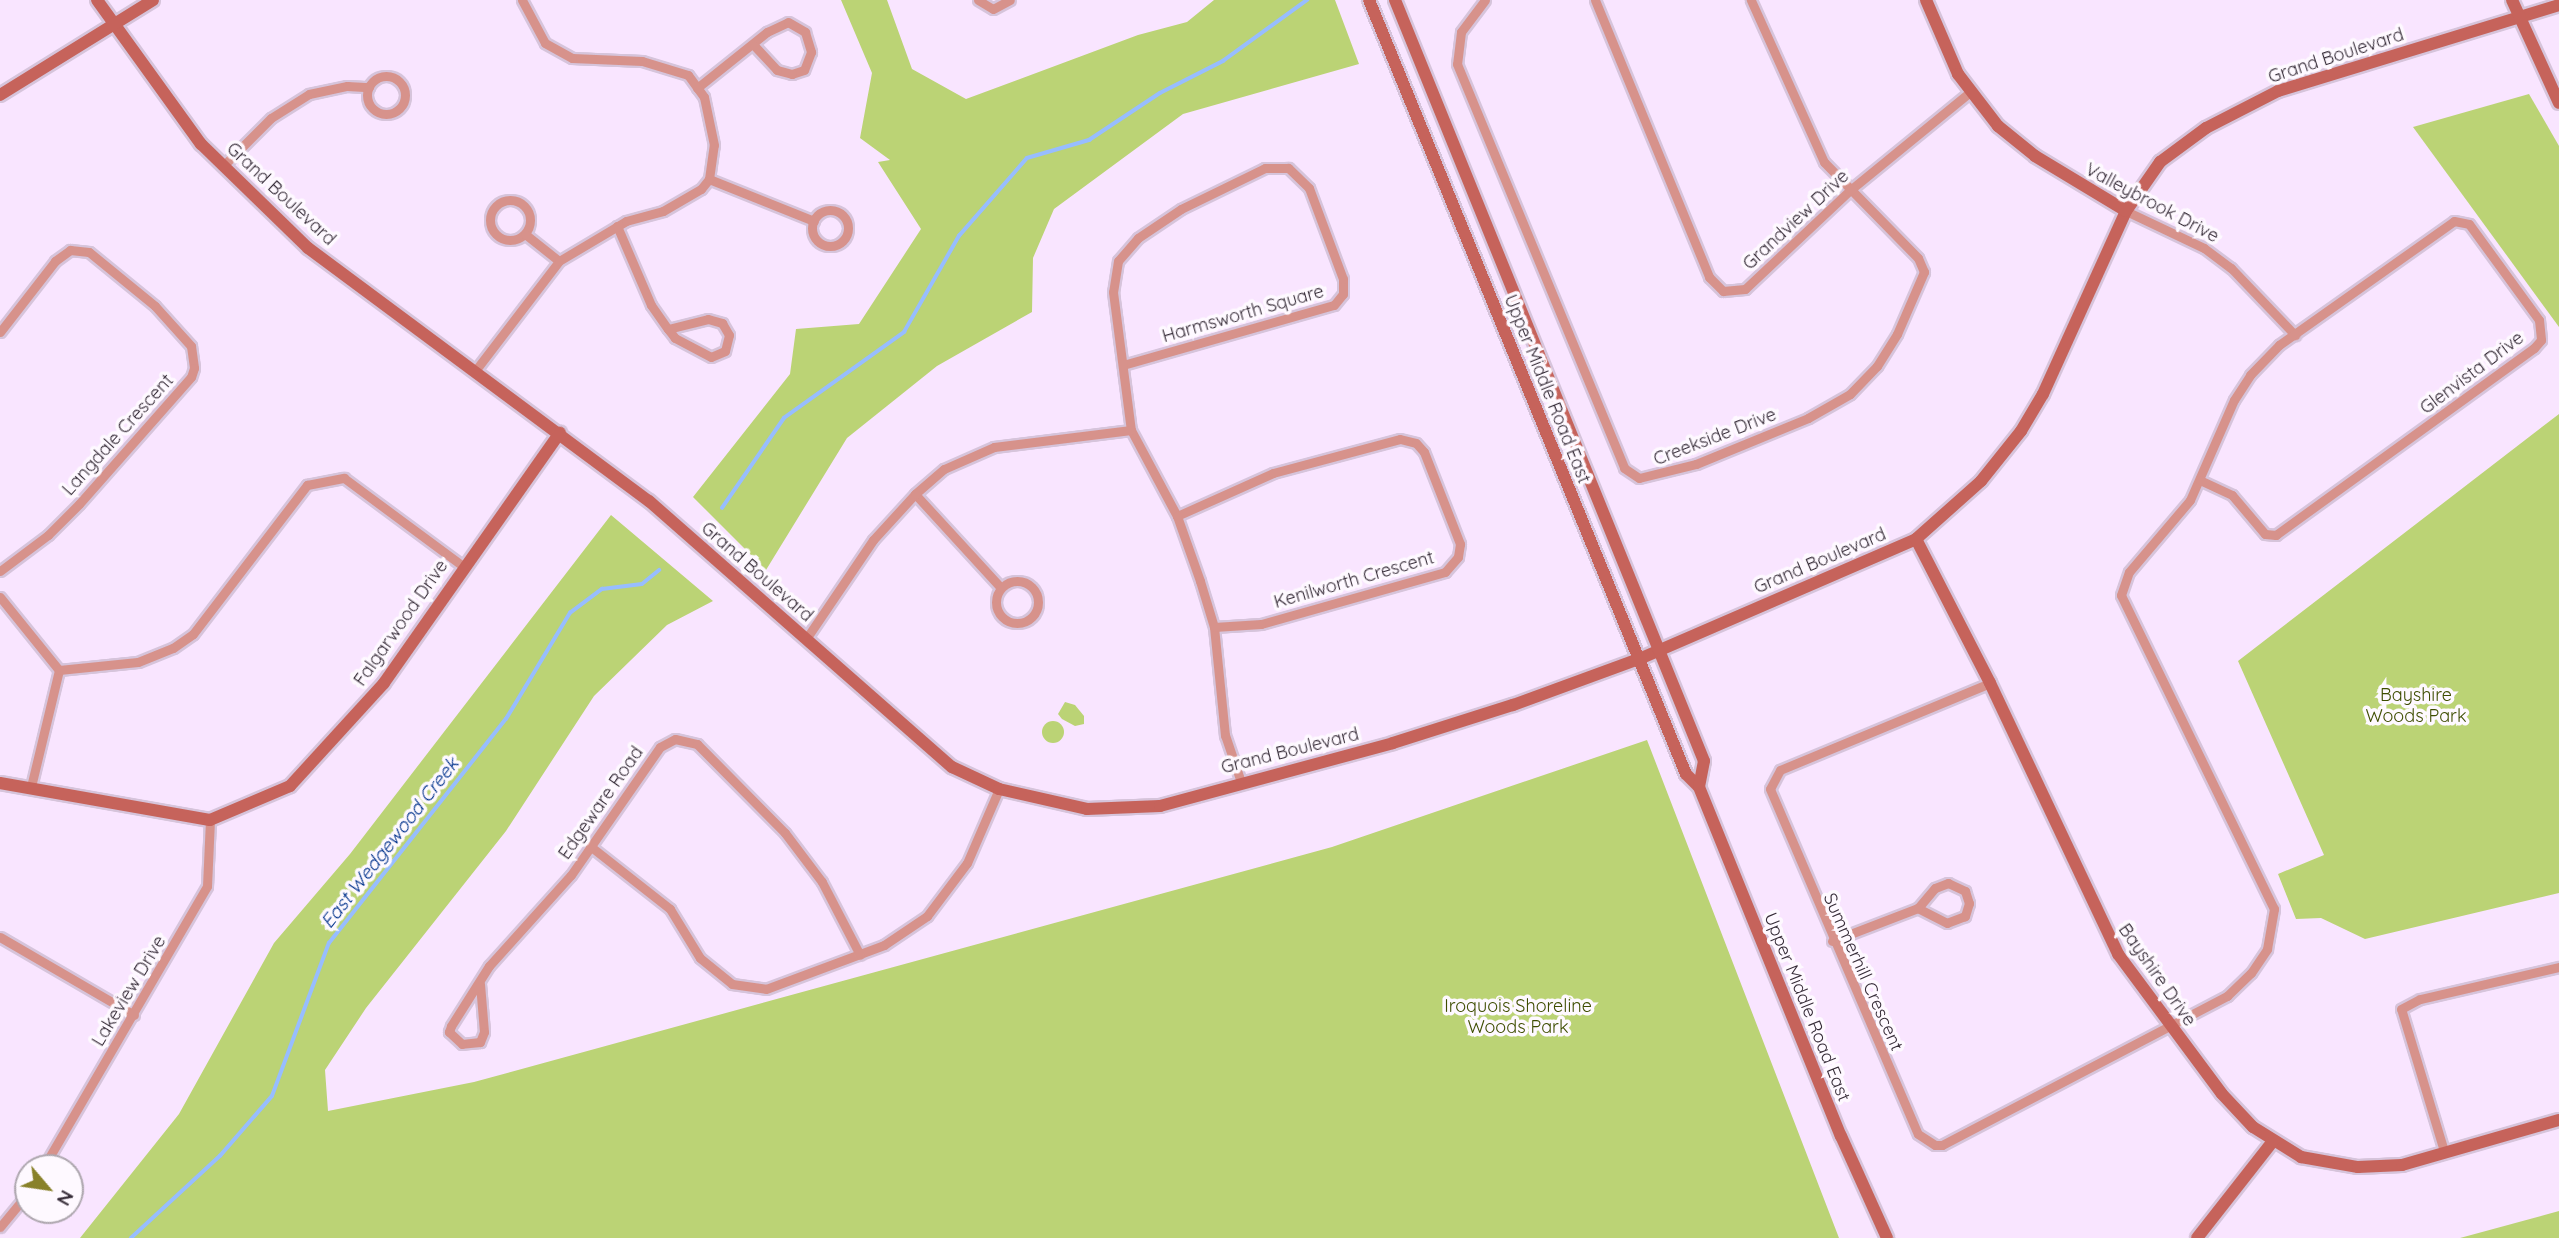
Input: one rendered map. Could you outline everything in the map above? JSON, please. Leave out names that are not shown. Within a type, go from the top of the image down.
[{"type":"street","name":"Grand Boulevard","points":[[97,0],[201,144],[225,164],[308,248],[560,433],[666,515],[951,767],[999,789],[1087,809],[1160,806],[1405,739],[1639,659],[1916,539],[1981,481],[2021,431],[2043,394],[2126,211],[2160,162],[2206,128],[2278,91],[2559,5]]},
{"type":"street","points":[[0,95],[153,0]]},
{"type":"street","points":[[475,371],[559,261],[617,226],[663,211],[701,189],[709,179],[714,145],[704,97],[688,75],[666,65],[572,58],[545,43],[522,0]]},
{"type":"street","points":[[978,0],[993,9],[1010,0]]},
{"type":"street","name":"Upper Middle Road East","points":[[1369,0],[1686,774],[1699,787],[1841,1136],[1887,1238]]},
{"type":"street","name":"Upper Middle Road East","points":[[1395,0],[1657,651],[1704,761],[1699,787]]},
{"type":"street","name":"Creekside Drive","points":[[1485,0],[1461,32],[1457,64],[1624,468],[1640,478],[1696,464],[1808,418],[1850,394],[1877,366],[1924,272],[1918,258],[1849,191],[1824,162],[1751,0]]},
{"type":"street","name":"Grandview Drive","points":[[1595,0],[1709,277],[1723,291],[1745,289],[1849,191],[1970,92]]},
{"type":"street","name":"Valleybrook Drive","points":[[1926,0],[1970,92],[1998,126],[2035,156],[2126,211],[2204,248],[2231,268],[2295,335]]},
{"type":"street","points":[[2512,0],[2559,103]]},
{"type":"street","points":[[697,88],[755,46],[767,32],[788,22],[805,32],[811,52],[804,71],[792,74],[778,70],[755,46]]},
{"type":"street","points":[[225,164],[271,118],[309,94],[347,86],[369,87],[378,78],[390,77],[404,89],[404,102],[391,114],[379,113],[368,99],[369,87]]},
{"type":"street","name":"Harmsworth Square","points":[[1123,365],[1334,305],[1343,294],[1343,279],[1309,188],[1288,168],[1265,168],[1181,209],[1138,238],[1118,261],[1113,292],[1123,365],[1132,430],[1177,516],[1214,627],[1225,734],[1241,782]]},
{"type":"street","points":[[709,179],[814,221]]},
{"type":"street","points":[[510,199],[523,203],[530,215],[525,234],[513,240],[495,233],[490,215],[497,204],[510,199]]},
{"type":"street","points":[[826,211],[837,212],[847,224],[846,236],[837,245],[819,243],[813,233],[814,221],[826,211]]},
{"type":"street","name":"Glenvista Drive","points":[[2171,1027],[2227,996],[2251,973],[2273,934],[2274,909],[2121,595],[2129,572],[2190,500],[2234,400],[2250,374],[2295,335],[2459,220],[2472,228],[2542,330],[2534,348],[2276,536],[2265,534],[2232,495],[2200,480]]},
{"type":"street","points":[[617,226],[651,305],[675,338],[711,357],[724,351],[729,335],[722,323],[708,319],[668,328]]},
{"type":"street","points":[[525,234],[559,261]]},
{"type":"street","name":"Langdale Crescent","points":[[0,332],[55,261],[70,250],[89,252],[110,265],[173,326],[191,346],[194,368],[191,377],[79,504],[48,535],[0,571]]},
{"type":"street","points":[[806,639],[873,540],[915,494],[944,469],[994,447],[1132,430]]},
{"type":"street","name":"Falgarwood Drive","points":[[210,820],[290,786],[384,683],[463,566],[560,433]]},
{"type":"street","name":"Kenilworth Crescent","points":[[1177,516],[1273,473],[1400,439],[1416,443],[1424,452],[1460,544],[1458,557],[1445,572],[1261,624],[1214,627]]},
{"type":"street","points":[[59,670],[138,662],[173,648],[193,634],[307,485],[344,478],[463,566]]},
{"type":"street","points":[[915,494],[1001,588]]},
{"type":"street","name":"Bayshire Drive","points":[[1916,539],[1990,683],[2097,916],[2171,1027],[2222,1094],[2273,1141],[2301,1157],[2358,1167],[2402,1165],[2444,1151],[2559,1121]]},
{"type":"street","points":[[1019,580],[1032,586],[1038,597],[1032,617],[1020,623],[1006,620],[997,608],[1001,588],[1019,580]]},
{"type":"street","points":[[0,597],[59,670]]},
{"type":"street","points":[[31,788],[59,670]]},
{"type":"street","name":"Summerhill Crescent","points":[[1990,683],[1780,770],[1773,778],[1771,799],[1918,1134],[1934,1145],[1942,1145],[2171,1027]]},
{"type":"street","name":"Edgeware Road","points":[[480,984],[484,1032],[480,1042],[462,1044],[449,1032],[451,1026],[489,966],[590,846],[660,747],[674,739],[697,744],[806,859],[860,955]]},
{"type":"street","points":[[0,783],[124,808],[210,820]]},
{"type":"street","points":[[590,846],[670,909],[700,958],[732,985],[766,989],[860,955],[928,916],[967,863],[999,789]]},
{"type":"street","name":"Lakeview Drive","points":[[51,1154],[134,1015],[206,886],[210,820]]},
{"type":"street","points":[[1832,941],[1918,908],[1936,888],[1948,883],[1960,886],[1968,897],[1965,916],[1953,923],[1940,921],[1918,908]]},
{"type":"street","points":[[0,937],[134,1015]]},
{"type":"street","points":[[2444,1151],[2401,1009],[2420,999],[2559,967]]},
{"type":"street","points":[[2197,1238],[2273,1141]]},
{"type":"street","points":[[0,1227],[14,1210]]},
{"type":"green space","points":[[841,0],[887,0],[912,69],[966,99],[1138,35],[1187,22],[1214,0],[1335,0],[1359,64],[1183,114],[1054,209],[1033,258],[1032,312],[937,366],[847,438],[766,570],[693,497],[790,374],[796,329],[859,324],[921,229],[878,162],[890,160],[860,138],[872,73]]},
{"type":"green space","points":[[2529,94],[2559,146],[2559,327],[2413,127]]},
{"type":"green space","name":"Bayshire Woods Park","points":[[2559,414],[2559,893],[2365,939],[2321,918],[2296,919],[2278,874],[2324,855],[2238,661]]},
{"type":"green space","name":"Iroquois Shoreline Woods Park","points":[[611,515],[713,601],[667,625],[594,696],[506,831],[366,1008],[325,1070],[328,1111],[474,1082],[1332,847],[1647,740],[1839,1238],[80,1238],[179,1114],[274,943],[350,854]]},
{"type":"green space","points":[[1065,702],[1075,705],[1084,716],[1084,724],[1075,726],[1062,719],[1058,714]]},
{"type":"green space","points":[[1053,721],[1061,724],[1064,732],[1061,740],[1053,743],[1045,740],[1042,732],[1045,724]]},
{"type":"green space","points":[[2559,1211],[2559,1238],[2460,1238]]},
{"type":"waterway","name":"East Wedgewood Creek","points":[[722,508],[784,418],[904,332],[959,236],[1027,158],[1089,140],[1160,93],[1223,61],[1307,0]]},
{"type":"waterway","name":"East Wedgewood Creek","points":[[131,1238],[220,1156],[272,1096],[329,943],[506,719],[570,613],[602,589],[642,584],[659,570]]}]
